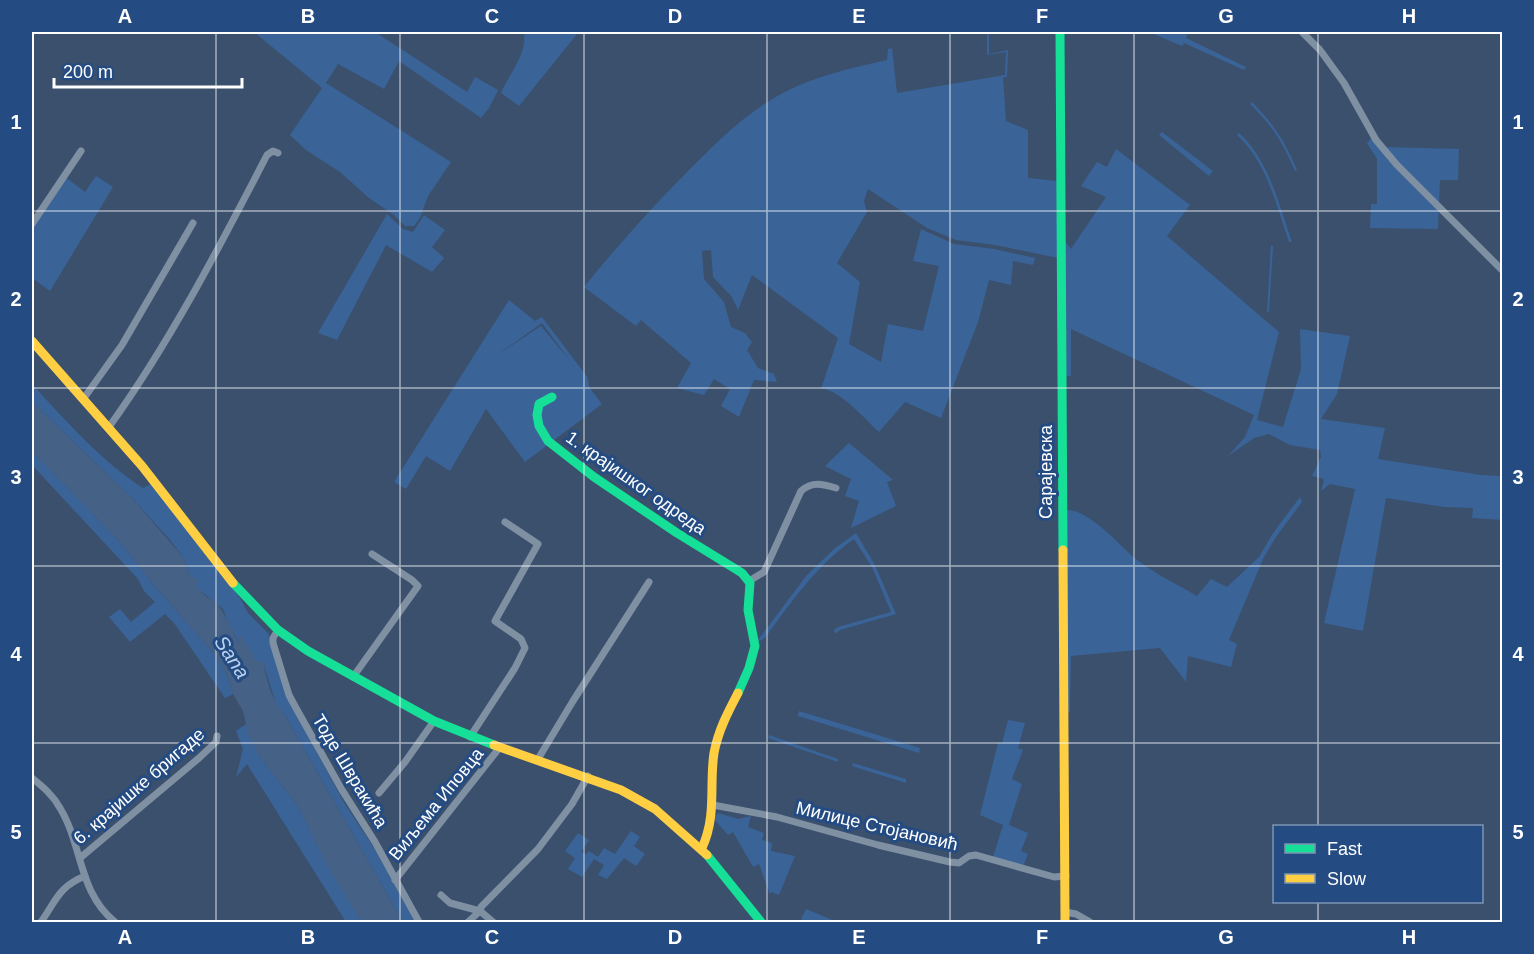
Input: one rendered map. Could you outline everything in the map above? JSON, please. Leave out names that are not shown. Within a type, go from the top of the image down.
[{"type":"main road","name":"Сарајевска","points":[[1060,32],[1065,917]]},
{"type":"main road","points":[[32,341],[109,427],[256,609],[278,630],[308,651],[434,722],[470,737],[588,777],[621,790],[656,809],[702,848],[761,922]]},
{"type":"main road","name":"1. крајишког одреда","points":[[552,397],[539,404],[537,415],[539,426],[548,441],[594,477],[676,533],[735,568],[749,581]]},
{"type":"main road","points":[[702,848],[710,835],[716,742],[756,644],[748,610],[749,581]]},
{"type":"street","points":[[1302,32],[1320,50],[1344,83],[1376,140],[1397,165],[1503,270]]},
{"type":"street","points":[[32,224],[81,151]]},
{"type":"street","points":[[109,427],[153,363],[235,217],[267,154],[273,151],[278,153]]},
{"type":"street","points":[[84,398],[123,345],[193,223]]},
{"type":"street","points":[[749,581],[764,572],[801,491],[817,483],[836,488]]},
{"type":"street","points":[[470,737],[515,668],[525,648],[521,639],[495,621],[538,544],[505,522]]},
{"type":"street","points":[[353,677],[418,586],[372,554]]},
{"type":"street","points":[[538,759],[650,582]]},
{"type":"street","name":"Тоде Швракића","points":[[278,630],[273,643],[296,708],[419,922]]},
{"type":"street","points":[[379,793],[434,722]]},
{"type":"street","name":"6. крајишке бригаде","points":[[80,858],[199,758],[216,742],[218,736]]},
{"type":"street","name":"Виљема Иповца","points":[[395,880],[500,747]]},
{"type":"street","points":[[468,922],[538,849],[572,804],[588,777]]},
{"type":"street","name":"6. крајишке бригаде","points":[[32,778],[48,791],[61,808],[72,833],[89,891],[98,905],[115,922]]},
{"type":"street","name":"Милице Стојановић","points":[[713,805],[777,817],[950,862],[959,863],[969,856],[976,855],[1054,877],[1066,876]]},
{"type":"street","points":[[41,922],[70,882],[85,876]]},
{"type":"street","points":[[441,895],[450,903],[480,911],[494,922]]},
{"type":"street","name":"Сарајевска","points":[[1065,917],[1076,914],[1090,922]]},
{"type":"shaded area","points":[[254,32],[375,32],[467,92],[475,77],[498,90],[481,118],[399,61],[384,89],[338,64],[326,83],[451,162],[428,196],[420,218],[414,226],[405,226],[340,172],[306,150],[290,135],[322,88]]},
{"type":"shaded area","points":[[524,32],[575,32],[577,34],[519,106],[501,93],[520,56]]},
{"type":"shaded area","points":[[987,32],[989,32],[989,54],[1008,50],[1007,77],[1003,77],[1006,121],[1028,130],[1028,178],[1058,181],[1058,258],[995,245],[956,240],[927,228],[868,189],[864,201],[867,212],[837,263],[860,282],[849,344],[881,362],[888,324],[923,331],[939,266],[913,261],[921,229],[954,244],[994,249],[1035,258],[1033,265],[1013,261],[1011,285],[989,280],[978,322],[941,418],[905,402],[879,432],[835,393],[821,389],[838,338],[752,275],[738,310],[732,297],[713,277],[711,250],[702,251],[704,279],[724,302],[731,327],[745,333],[752,342],[747,350],[758,368],[774,374],[777,382],[754,380],[739,417],[721,406],[730,389],[714,379],[704,395],[677,388],[691,363],[641,320],[636,326],[584,287],[636,226],[691,168],[734,127],[757,109],[783,93],[820,77],[887,60],[888,49],[892,48],[897,93],[1005,75],[1006,52],[987,55]]},
{"type":"shaded area","points":[[1149,32],[1188,32],[1186,38],[1246,67],[1244,70],[1184,43],[1182,46]]},
{"type":"shaded area","points":[[1252,102],[1278,134],[1297,170],[1295,171],[1271,127],[1250,104]]},
{"type":"shaded area","points":[[1162,132],[1213,171],[1209,176],[1159,135]]},
{"type":"shaded area","points":[[1239,133],[1266,170],[1292,242],[1289,242],[1263,171],[1256,158],[1237,135]]},
{"type":"shaded area","points":[[1374,135],[1383,147],[1459,149],[1458,180],[1440,180],[1438,229],[1370,228],[1371,204],[1377,204],[1377,159],[1367,143]]},
{"type":"shaded area","points":[[1116,149],[1190,205],[1167,236],[1279,332],[1257,420],[1283,427],[1301,369],[1300,329],[1350,336],[1337,394],[1321,419],[1385,428],[1378,459],[1481,475],[1502,476],[1502,520],[1472,518],[1473,508],[1444,507],[1386,498],[1363,631],[1324,623],[1355,489],[1330,484],[1321,491],[1324,479],[1312,476],[1321,457],[1320,450],[1290,445],[1269,434],[1254,438],[1228,456],[1245,437],[1254,415],[1071,329],[1071,376],[1066,376],[1064,240],[1071,249],[1106,197],[1081,186],[1097,162],[1107,167]]},
{"type":"shaded area","points":[[64,176],[85,192],[96,176],[113,187],[50,291],[32,278],[32,230]]},
{"type":"shaded area","points":[[387,214],[403,229],[413,232],[424,215],[445,230],[432,247],[444,258],[432,272],[386,245],[337,340],[318,333]]},
{"type":"shaded area","points":[[1271,245],[1273,246],[1269,312],[1267,312]]},
{"type":"shaded area","points":[[509,300],[535,321],[542,317],[588,378],[589,387],[602,404],[525,462],[486,409],[450,471],[426,456],[406,489],[394,482]],"holes":[[[542,323],[570,361],[541,326],[497,355]]]},
{"type":"shaded area","points":[[32,384],[84,440],[113,466],[143,488],[151,484],[240,598],[248,613],[268,633],[297,712],[318,755],[345,804],[380,857],[415,922],[403,922],[284,714],[276,704],[263,662],[256,662],[241,635],[240,645],[223,609],[198,589],[190,577],[183,557],[170,540],[132,498],[32,402]]},
{"type":"shaded area","points":[[849,443],[893,480],[887,482],[896,506],[851,528],[859,501],[845,496],[851,479],[825,466]]},
{"type":"shaded area","points":[[32,451],[121,543],[153,584],[217,657],[226,672],[233,694],[225,698],[174,623],[165,614],[130,642],[109,617],[120,609],[131,622],[155,602],[144,591],[138,579],[32,465]]},
{"type":"shaded area","points":[[1300,497],[1302,502],[1263,559],[1229,640],[1237,644],[1231,667],[1188,656],[1186,682],[1160,648],[1071,656],[1070,712],[1066,713],[1066,510],[1084,515],[1104,529],[1137,560],[1197,596],[1211,579],[1227,587],[1259,557],[1273,533]]},
{"type":"shaded area","points":[[856,533],[875,565],[896,614],[840,630],[835,634],[834,630],[838,627],[891,612],[872,567],[854,539],[828,560],[795,597],[765,638],[758,640],[806,576],[835,548]]},
{"type":"shaded area","points":[[799,711],[920,748],[919,753],[798,716]]},
{"type":"shaded area","points":[[1008,720],[1025,723],[1018,748],[1023,750],[1012,779],[1022,784],[1009,825],[1028,833],[1021,851],[1028,854],[1023,866],[993,857],[1003,825],[980,815],[998,743],[1002,743]]},
{"type":"shaded area","points":[[246,724],[260,757],[298,806],[326,863],[362,922],[346,922],[247,764],[236,777],[243,749],[236,731]]},
{"type":"shaded area","points":[[769,735],[838,759],[838,762],[768,738]]},
{"type":"shaded area","points":[[853,763],[906,779],[906,783],[852,766]]},
{"type":"shaded area","points":[[718,813],[738,819],[751,816],[748,827],[764,833],[762,840],[772,843],[771,851],[795,856],[779,895],[771,892],[770,895],[759,864],[753,867],[733,832],[728,835],[713,818]]},
{"type":"shaded area","points":[[631,831],[640,837],[634,846],[645,854],[636,866],[624,858],[607,879],[598,875],[604,865],[594,859],[582,877],[568,869],[575,858],[565,851],[578,833],[589,840],[581,852],[586,854],[589,851],[598,857],[604,848],[615,854]]},
{"type":"shaded area","points":[[806,909],[837,922],[806,922],[801,919]]},
{"type":"water","name":"Sana","points":[[32,402],[132,498],[183,557],[190,577],[198,578],[198,589],[217,604],[239,644],[241,634],[256,661],[263,661],[268,683],[276,702],[403,922],[362,922],[326,864],[298,806],[260,757],[248,733],[243,711],[217,657],[153,584],[121,543],[32,451]]},
{"type":"traffic: fast","points":[[1060,32],[1063,550]]},
{"type":"traffic: fast","points":[[552,397],[539,404],[537,415],[539,426],[548,441],[594,477],[677,533],[742,573],[750,583],[748,610],[755,646],[749,668],[738,693]]},
{"type":"traffic: fast","points":[[233,583],[278,630],[308,651],[434,721],[494,745]]},
{"type":"traffic: fast","points":[[707,855],[761,922]]},
{"type":"traffic: slow","points":[[32,341],[142,466],[233,583]]},
{"type":"traffic: slow","points":[[1063,550],[1065,922]]},
{"type":"traffic: slow","points":[[702,848],[710,824],[714,753],[724,722],[738,693]]},
{"type":"traffic: slow","points":[[494,745],[621,790],[655,809],[707,855]]}]
